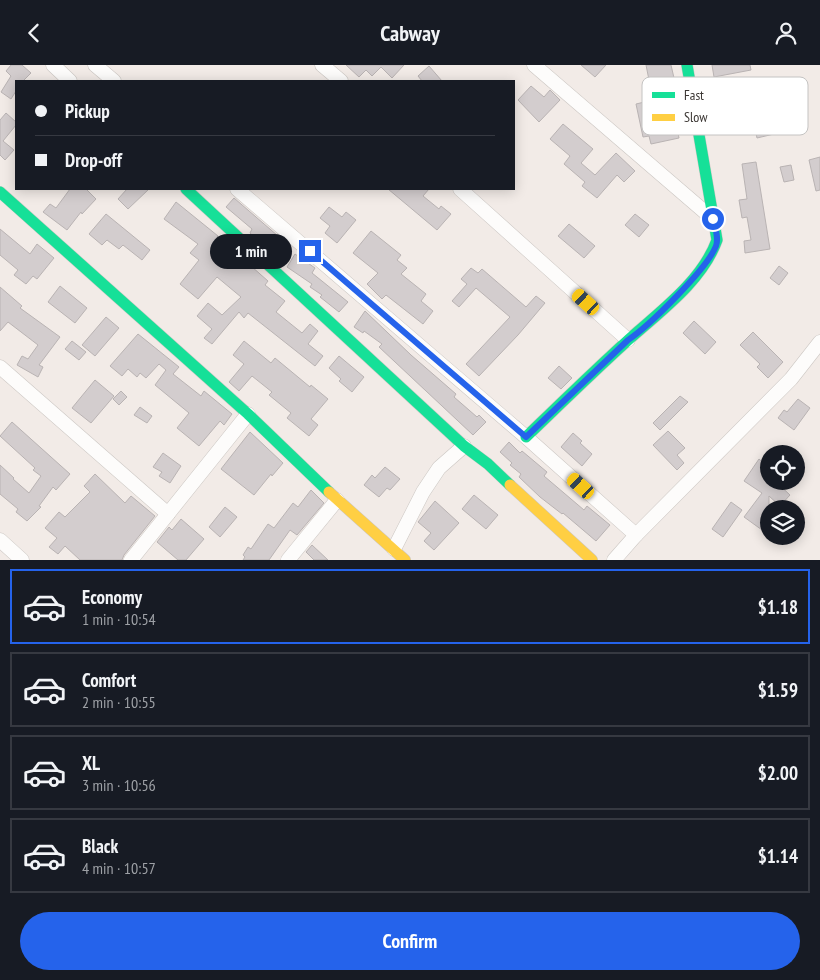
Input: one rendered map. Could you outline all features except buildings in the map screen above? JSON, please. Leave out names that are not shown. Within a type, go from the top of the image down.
[{"type":"street","points":[[53,65],[69,80]]},
{"type":"street","points":[[95,65],[113,80]]},
{"type":"street","points":[[322,65],[340,80]]},
{"type":"street","points":[[534,65],[713,219]]},
{"type":"street","points":[[526,437],[662,310],[710,257],[717,242],[699,135]]},
{"type":"street","points":[[187,190],[464,446],[488,464],[592,560]]},
{"type":"street","points":[[238,190],[526,437],[636,535]]},
{"type":"street","points":[[461,190],[628,340]]},
{"type":"street","points":[[0,192],[248,415],[337,500],[406,560]]},
{"type":"street","points":[[614,560],[636,535],[791,379],[820,342]]},
{"type":"street","points":[[0,367],[168,514]]},
{"type":"street","points":[[131,560],[248,415]]},
{"type":"street","points":[[394,549],[423,492],[439,468],[464,446]]},
{"type":"street","points":[[288,560],[337,500]]},
{"type":"street","points":[[0,540],[22,560]]},
{"type":"traffic: fast","points":[[687,65],[689,77]]},
{"type":"traffic: fast","points":[[526,437],[613,354],[678,296],[701,270],[710,255],[717,240],[699,135]]},
{"type":"traffic: fast","points":[[187,190],[464,446],[488,464],[510,485]]},
{"type":"traffic: fast","points":[[0,192],[248,414],[329,492]]},
{"type":"traffic: slow","points":[[510,485],[592,560]]},
{"type":"traffic: slow","points":[[329,492],[405,560]]},
{"type":"route","points":[[310,251],[526,437],[628,340],[644,329],[705,263],[717,242],[713,219]]}]
